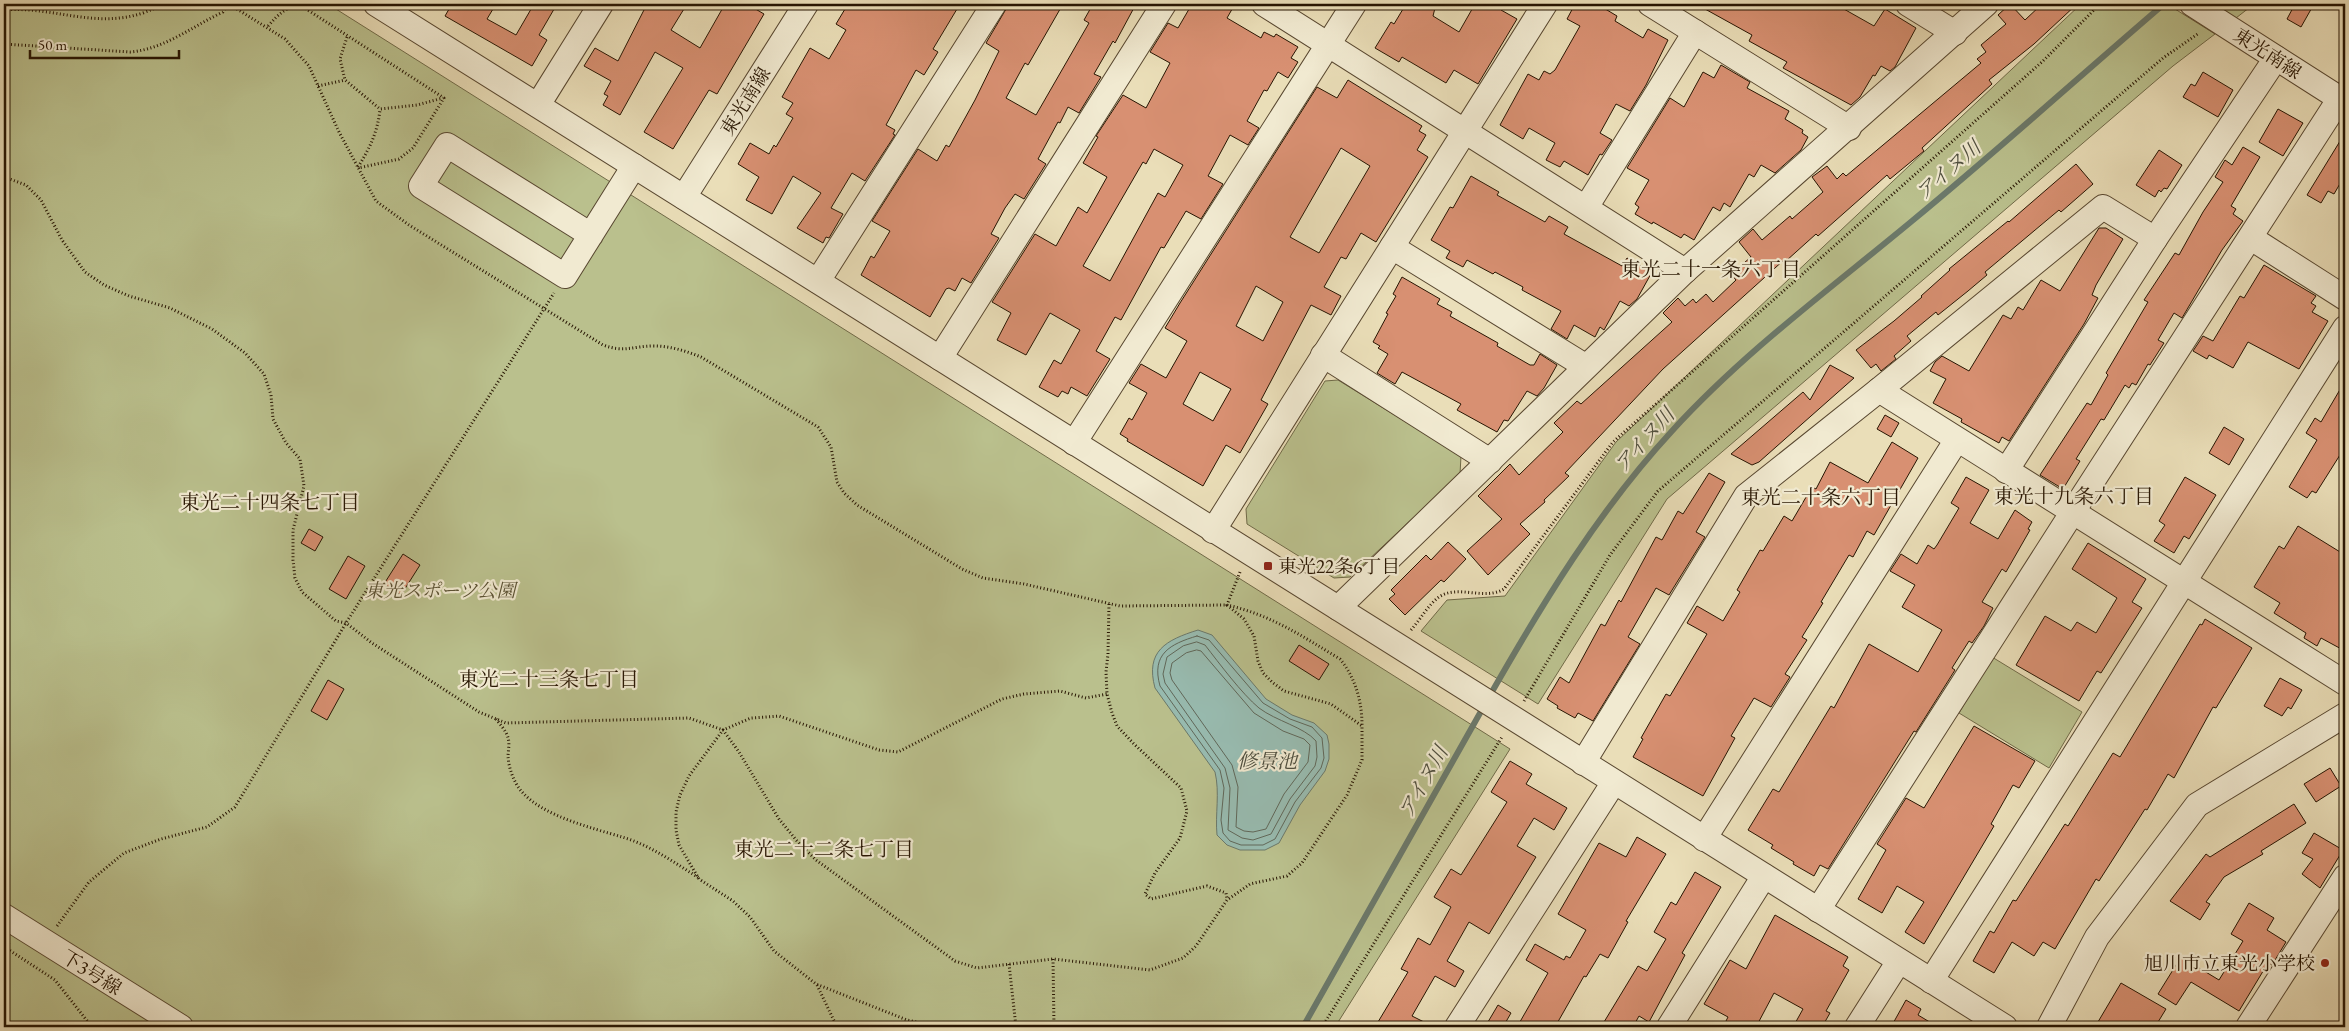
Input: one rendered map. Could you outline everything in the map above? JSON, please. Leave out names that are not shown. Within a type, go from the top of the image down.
[{"type":"street","points":[[376,4],[405,11],[538,105],[634,166],[2005,1027]]},
{"type":"street","points":[[538,105],[601,4]]},
{"type":"street","name":"東光南線","points":[[684,197],[806,4]]},
{"type":"street","points":[[818,281],[994,4]]},
{"type":"street","points":[[940,358],[1164,4]]},
{"type":"street","points":[[1264,4],[1686,270]]},
{"type":"street","points":[[1074,443],[1354,4]]},
{"type":"street","points":[[1214,530],[1545,4]]},
{"type":"street","points":[[1650,4],[1848,128]]},
{"type":"street","points":[[1908,4],[1955,33]]},
{"type":"street","points":[[1338,608],[1585,366],[1686,270],[1986,4]]},
{"type":"street","name":"東光南線","points":[[2199,8],[2343,100]]},
{"type":"street","points":[[1587,206],[1695,32]]},
{"type":"street","points":[[2006,472],[2155,239],[2276,58]]},
{"type":"street","points":[[1818,910],[2072,513],[2343,100]]},
{"type":"street","points":[[591,235],[447,145],[421,186],[565,276],[591,235],[634,166]]},
{"type":"street","points":[[1583,763],[1746,496],[2103,207],[2155,239]]},
{"type":"street","points":[[2251,238],[2345,298]]},
{"type":"street","points":[[1392,247],[1585,366]]},
{"type":"street","points":[[1931,980],[2345,328]]},
{"type":"street","points":[[1323,355],[1490,461]]},
{"type":"street","points":[[1879,390],[1956,441],[2345,684]]},
{"type":"street","points":[[1704,839],[1956,441]]},
{"type":"street","points":[[2049,1027],[2097,937],[2197,805],[2345,715]]},
{"type":"street","points":[[1457,1027],[1614,782]]},
{"type":"street","points":[[1668,1027],[1764,876]]},
{"type":"street","points":[[2248,1027],[2345,877]]},
{"type":"street","name":"下3号線","points":[[12,921],[181,1027]]},
{"type":"street","points":[[1857,1027],[1899,961]]},
{"type":"path","points":[[15,4],[19,9]]},
{"type":"path","points":[[4,10],[19,9],[94,19],[124,19],[156,8],[160,4]]},
{"type":"path","points":[[4,44],[130,52],[147,51],[164,44],[222,12],[228,4],[268,26],[297,50],[309,66],[376,202],[409,225],[603,345],[617,350],[654,346],[668,347],[701,357],[818,427],[831,447],[837,482],[844,493],[857,505],[962,569],[982,578],[1024,584],[1120,606],[1227,605],[1268,617],[1340,659],[1348,668],[1362,710],[1362,760],[1350,789],[1302,863],[1287,876],[1250,884],[1227,900],[1196,946],[1183,958],[1150,970],[1096,962],[1053,959],[977,968],[955,961],[816,860],[778,819],[739,752],[722,730],[689,718],[506,723],[480,712],[380,648],[346,622],[336,621],[302,592],[295,578],[293,530],[304,486],[300,459],[286,443],[273,418],[271,394],[264,374],[245,353],[212,329],[170,308],[129,296],[104,285],[86,272],[62,240],[42,200],[26,185],[4,177]]},
{"type":"path","points":[[1398,646],[1438,598],[1447,593],[1492,594],[1504,589],[1613,442],[2042,61],[2100,4]]},
{"type":"path","points":[[268,26],[280,12],[300,5],[444,98]]},
{"type":"path","points":[[347,36],[340,59],[345,80],[380,109],[418,105],[444,98]]},
{"type":"path","points":[[318,86],[345,80]]},
{"type":"path","points":[[358,168],[399,159],[413,148],[444,98]]},
{"type":"path","points":[[358,168],[373,141],[380,109]]},
{"type":"path","points":[[47,943],[75,899],[89,882],[124,852],[161,839],[208,827],[234,807],[346,622],[565,276]]},
{"type":"path","points":[[1227,605],[1247,552]]},
{"type":"path","points":[[1110,604],[1106,694],[1117,726],[1180,788],[1186,802],[1187,811],[1180,838],[1155,873],[1145,894],[1151,899],[1207,886],[1226,893],[1227,900]]},
{"type":"path","points":[[1227,605],[1244,619],[1254,636],[1258,661],[1263,673],[1272,682],[1284,691],[1331,704],[1362,726]]},
{"type":"path","points":[[700,879],[679,845],[676,830],[676,812],[680,794],[689,776],[722,730],[751,718],[778,716],[879,750],[898,752],[1002,700],[1024,694],[1060,691],[1086,698],[1106,694]]},
{"type":"path","points":[[495,718],[508,737],[508,758],[513,778],[522,792],[539,807],[601,832],[622,837],[642,845],[700,879],[733,901],[750,917],[774,951],[816,984],[907,1020],[940,1027]]},
{"type":"path","points":[[12,921],[6,948],[56,980],[92,1027]]},
{"type":"path","points":[[1053,959],[1054,1027]]},
{"type":"path","points":[[1009,964],[1016,1027]]},
{"type":"path","points":[[816,984],[837,1027]]},
{"type":"path","points":[[965,1027],[998,1027]]},
{"type":"green space","name":"東光スポーツ公園","points":[[4,4],[328,4],[1510,749],[1335,1027],[4,1027]]},
{"type":"green space","points":[[2081,4],[2167,4],[2215,34],[2173,66],[1667,499],[1538,704],[1421,631],[1447,600],[1505,596],[1616,442]]},
{"type":"green space","points":[[2212,4],[2254,4],[2236,18]]},
{"type":"green space","points":[[1338,380],[1461,456],[1460,474],[1350,577],[1334,578],[1247,524],[1246,509],[1325,381]]},
{"type":"green space","points":[[1992,657],[2082,712],[2049,768],[1959,713]]},
{"type":"water","name":"修景池","points":[[1198,630],[1212,635],[1266,699],[1292,715],[1314,723],[1327,735],[1329,759],[1325,771],[1300,805],[1279,843],[1265,850],[1240,850],[1227,845],[1217,835],[1215,772],[1155,688],[1153,665],[1161,649],[1176,638]]},
{"type":"building","points":[[452,4],[496,4],[487,19],[516,35],[534,4],[557,4],[539,35],[547,40],[532,66],[445,16]]},
{"type":"building","points":[[647,4],[687,4],[671,30],[700,48],[725,4],[747,4],[764,14],[717,94],[709,90],[673,149],[644,132],[683,68],[655,52],[620,115],[603,105],[608,96],[604,94],[611,81],[584,66],[595,48],[618,61]]},
{"type":"building","points":[[848,4],[960,4],[933,49],[938,52],[924,75],[916,70],[886,125],[895,130],[893,134],[895,135],[865,181],[852,173],[831,208],[843,214],[829,238],[826,237],[823,243],[797,228],[821,193],[793,176],[772,214],[746,200],[759,177],[738,164],[750,143],[769,154],[774,145],[776,147],[793,118],[786,114],[793,103],[782,97],[810,48],[829,59],[846,30],[836,24]]},
{"type":"building","points":[[1009,4],[1063,4],[1028,65],[1025,63],[1006,98],[1036,115],[1089,23],[1084,20],[1093,4],[1136,4],[1115,43],[1113,41],[1094,74],[1101,77],[1079,113],[1068,107],[1060,123],[1058,122],[1038,159],[1046,164],[1024,199],[1015,194],[1005,208],[991,234],[999,238],[971,283],[962,278],[955,291],[949,288],[946,289],[930,317],[861,275],[871,256],[874,258],[890,231],[872,221],[918,149],[937,161],[946,145],[949,147],[999,51],[986,43]]},
{"type":"building","points":[[1192,4],[1235,4],[1227,18],[1261,38],[1264,32],[1274,37],[1276,34],[1298,47],[1291,58],[1298,62],[1288,78],[1278,72],[1267,91],[1264,90],[1247,121],[1259,128],[1248,145],[1230,135],[1208,176],[1223,184],[1201,219],[1186,211],[1164,248],[1161,247],[1121,320],[1115,317],[1096,351],[1110,359],[1087,396],[1071,387],[1068,394],[1062,391],[1058,397],[1039,387],[1054,360],[1061,364],[1080,330],[1050,313],[1026,355],[997,340],[1011,313],[992,302],[1035,234],[1056,246],[1078,207],[1087,213],[1107,177],[1083,163],[1098,137],[1096,136],[1123,95],[1146,108],[1170,63],[1150,52],[1168,23],[1178,28]],"holes":[[[1154,149],[1183,165],[1165,197],[1158,193],[1110,281],[1083,266],[1143,162],[1146,164]]]},
{"type":"building","points":[[1406,4],[1436,4],[1433,16],[1459,32],[1475,4],[1505,4],[1501,10],[1517,19],[1478,84],[1454,70],[1446,83],[1402,57],[1399,62],[1375,48],[1391,22],[1394,24]]},
{"type":"building","points":[[1575,4],[1597,4],[1617,16],[1615,21],[1643,38],[1648,29],[1668,40],[1646,85],[1630,111],[1616,104],[1600,133],[1612,140],[1602,155],[1600,154],[1588,175],[1564,161],[1560,167],[1546,160],[1555,143],[1529,128],[1523,139],[1500,125],[1528,74],[1539,80],[1544,71],[1550,74],[1555,70],[1580,26],[1567,19]]},
{"type":"building","points":[[1696,4],[1835,4],[1874,26],[1885,9],[1916,28],[1895,67],[1890,71],[1881,66],[1875,76],[1873,75],[1860,97],[1851,105],[1783,68],[1787,62],[1749,41],[1752,35]]},
{"type":"building","points":[[2010,4],[2025,20],[2042,4],[2077,4],[2034,44],[1989,80],[1992,84],[1922,148],[1924,151],[1890,179],[1887,175],[1818,236],[1816,234],[1786,261],[1785,259],[1663,369],[1565,473],[1569,476],[1544,500],[1545,502],[1520,524],[1530,534],[1488,575],[1467,551],[1502,519],[1478,496],[1510,464],[1519,475],[1563,432],[1554,423],[1577,401],[1581,404],[1672,322],[1663,313],[1678,298],[1685,306],[1693,299],[1696,303],[1706,294],[1713,302],[1736,280],[1731,274],[1751,257],[1739,242],[1753,229],[1762,240],[1790,216],[1792,219],[1823,192],[1812,177],[1827,166],[1837,179],[1843,173],[1846,176],[1981,63],[1977,59],[1986,52],[1981,45],[2006,24],[1998,15]]},
{"type":"building","points":[[2295,4],[2314,4],[2301,27],[2287,19]]},
{"type":"building","points":[[1721,65],[1750,82],[1747,88],[1789,111],[1785,119],[1803,130],[1802,133],[1808,137],[1801,150],[1775,173],[1761,165],[1754,177],[1749,174],[1730,207],[1724,203],[1720,211],[1713,207],[1694,240],[1684,234],[1681,238],[1635,214],[1639,207],[1635,204],[1649,180],[1627,168],[1670,98],[1684,107],[1703,72],[1714,78]]},
{"type":"building","points":[[2203,72],[2233,90],[2218,117],[2183,97],[2191,84],[2195,86]]},
{"type":"building","points":[[1348,80],[1422,126],[1419,131],[1426,135],[1417,150],[1428,157],[1376,242],[1361,233],[1346,259],[1341,257],[1324,287],[1341,296],[1331,315],[1311,305],[1261,400],[1268,404],[1240,453],[1226,445],[1203,486],[1127,441],[1128,439],[1120,434],[1129,418],[1132,420],[1147,393],[1129,383],[1141,364],[1166,378],[1187,341],[1165,328],[1180,303],[1317,87],[1337,98]],"holes":[[[1341,148],[1370,166],[1319,253],[1290,237]],[[1256,286],[1283,302],[1263,341],[1236,326]],[[1200,372],[1231,389],[1213,421],[1183,404]]]},
{"type":"building","points":[[2278,109],[2303,123],[2283,156],[2259,142]]},
{"type":"building","points":[[2345,133],[2345,175],[2334,194],[2328,191],[2321,203],[2307,195]]},
{"type":"building","points":[[2243,147],[2260,157],[2231,206],[2236,209],[2233,214],[2243,221],[2222,250],[2182,318],[2174,313],[2158,340],[2164,343],[2150,365],[2148,364],[2136,385],[2132,383],[2129,388],[2125,385],[2104,420],[2101,419],[2076,459],[2080,461],[2063,489],[2040,475],[2087,403],[2091,405],[2108,375],[2106,373],[2148,302],[2144,300],[2175,253],[2179,255],[2203,212],[2223,182],[2215,177],[2225,160],[2232,165]]},
{"type":"building","points":[[2159,150],[2182,165],[2167,189],[2164,188],[2161,192],[2159,190],[2155,197],[2136,185]]},
{"type":"building","points":[[2076,164],[2093,184],[1985,272],[1987,275],[1968,291],[1938,315],[1936,312],[1907,336],[1911,341],[1894,356],[1896,359],[1881,371],[1876,364],[1871,368],[1856,350],[1894,321],[1922,297],[1949,269],[2009,222]]},
{"type":"building","points":[[1471,176],[1499,192],[1497,195],[1545,222],[1549,216],[1568,227],[1564,234],[1622,266],[1627,258],[1652,272],[1637,299],[1629,306],[1620,301],[1604,330],[1600,327],[1595,337],[1574,325],[1567,339],[1551,329],[1561,311],[1522,290],[1523,287],[1495,272],[1493,274],[1467,260],[1463,267],[1446,258],[1450,251],[1431,240],[1450,207],[1453,208]]},
{"type":"building","points":[[2099,228],[2106,228],[2123,239],[2096,285],[2092,295],[2098,298],[2084,324],[2009,441],[2002,437],[1999,443],[1961,422],[1962,419],[1933,403],[1946,379],[1930,371],[1935,362],[1942,356],[1969,371],[2003,315],[2011,319],[2018,307],[2023,310],[2041,280],[2060,291]]},
{"type":"building","points":[[2264,265],[2316,296],[2311,303],[2316,306],[2312,312],[2328,321],[2299,369],[2248,342],[2233,368],[2209,355],[2207,359],[2193,351],[2203,336],[2213,341],[2240,296],[2244,298]]},
{"type":"building","points":[[1402,277],[1440,299],[1437,304],[1452,312],[1450,316],[1498,343],[1497,346],[1530,365],[1534,365],[1540,354],[1557,365],[1544,388],[1537,396],[1527,391],[1508,421],[1504,420],[1497,432],[1457,410],[1461,404],[1402,372],[1395,384],[1377,373],[1388,354],[1378,348],[1380,346],[1373,342],[1388,314],[1386,313],[1396,296],[1393,294]]},
{"type":"building","points":[[1830,365],[1854,378],[1759,462],[1752,465],[1731,454],[1803,392],[1810,400]]},
{"type":"building","points":[[2345,381],[2345,447],[2316,493],[2312,491],[2307,498],[2289,487],[2317,440],[2306,433],[2315,418],[2321,422]]},
{"type":"building","points":[[1885,415],[1899,423],[1891,437],[1877,429]]},
{"type":"building","points":[[2224,427],[2244,439],[2229,465],[2209,453]]},
{"type":"building","points":[[1892,442],[1918,458],[1874,535],[1867,531],[1853,557],[1849,555],[1821,602],[1823,603],[1802,637],[1807,640],[1785,674],[1790,677],[1771,707],[1754,698],[1731,736],[1735,738],[1703,796],[1633,757],[1643,739],[1641,738],[1666,694],[1670,696],[1707,634],[1687,623],[1697,606],[1723,621],[1740,592],[1737,590],[1760,550],[1763,551],[1784,516],[1792,521],[1812,487],[1816,489],[1830,462],[1868,483]]},
{"type":"building","points":[[1709,473],[1725,482],[1696,532],[1705,537],[1669,595],[1656,588],[1628,637],[1640,644],[1593,721],[1578,713],[1575,718],[1557,708],[1558,706],[1547,699],[1560,677],[1569,683],[1601,624],[1605,626],[1619,600],[1621,602],[1656,537],[1662,540],[1678,511],[1683,514]]},
{"type":"building","points":[[1966,477],[1989,490],[1970,523],[1998,539],[2015,510],[2032,522],[2028,529],[2030,530],[2006,572],[2002,569],[1982,602],[1993,608],[1984,626],[1972,643],[1969,641],[1952,668],[1955,670],[1916,732],[1914,731],[1828,869],[1820,865],[1814,876],[1793,864],[1794,862],[1771,848],[1773,845],[1748,830],[1773,789],[1779,792],[1831,706],[1834,708],[1869,644],[1918,672],[1942,630],[1902,607],[1915,585],[1890,571],[1901,554],[1917,564],[1928,545],[1934,549],[1959,508],[1951,503]]},
{"type":"building","points":[[2185,477],[2216,495],[2189,539],[2184,536],[2174,553],[2154,541],[2165,525],[2159,521]]},
{"type":"building","points":[[2298,526],[2345,555],[2345,651],[2321,638],[2317,646],[2304,638],[2306,633],[2274,613],[2280,603],[2254,587],[2279,546],[2284,549]]},
{"type":"building","points":[[309,529],[323,537],[315,551],[301,543]]},
{"type":"building","points":[[1448,542],[1466,559],[1444,582],[1441,580],[1405,615],[1389,599],[1395,594],[1391,590],[1426,555],[1431,560]]},
{"type":"building","points":[[2088,543],[2146,579],[2132,602],[2142,608],[2101,673],[2097,671],[2079,701],[2016,665],[2045,616],[2071,631],[2077,622],[2096,633],[2117,598],[2072,569]]},
{"type":"building","points":[[403,554],[420,565],[401,595],[384,584]]},
{"type":"building","points":[[348,556],[365,566],[346,599],[329,589]]},
{"type":"building","points":[[2205,619],[2252,648],[2216,708],[2213,707],[2174,778],[2168,774],[2147,810],[2145,809],[2099,881],[2096,879],[2055,949],[2043,942],[2034,956],[2012,942],[1994,973],[1973,961],[1990,931],[1994,933],[2013,900],[2016,901],[2065,824],[2068,826],[2113,753],[2120,757],[2200,624],[2202,625]]},
{"type":"building","points":[[1299,645],[1329,664],[1319,680],[1289,661]]},
{"type":"building","points":[[2280,678],[2302,690],[2291,709],[2288,707],[2282,716],[2264,706]]},
{"type":"building","points":[[328,680],[344,689],[327,720],[311,711]]},
{"type":"building","points":[[1974,726],[2035,761],[2019,788],[2013,785],[1991,824],[1994,826],[1924,944],[1905,932],[1924,902],[1897,886],[1882,913],[1858,899],[1886,850],[1877,844],[1906,798],[1924,808]]},
{"type":"building","points":[[1510,761],[1532,774],[1526,784],[1567,808],[1554,830],[1534,818],[1517,846],[1536,857],[1489,934],[1469,922],[1447,961],[1464,971],[1455,987],[1435,976],[1412,1016],[1434,1027],[1375,1027],[1408,972],[1401,969],[1418,938],[1430,945],[1451,907],[1434,897],[1451,869],[1461,875],[1507,802],[1491,792]]},
{"type":"building","points":[[2330,768],[2341,786],[2316,802],[2304,784]]},
{"type":"building","points":[[2294,804],[2306,823],[2261,851],[2263,854],[2224,877],[2206,902],[2210,904],[2200,920],[2170,901],[2206,854],[2210,857]]},
{"type":"building","points":[[2314,833],[2343,850],[2320,888],[2302,874],[2313,859],[2302,853]]},
{"type":"building","points":[[1637,837],[1666,854],[1626,921],[1628,922],[1608,958],[1600,954],[1586,977],[1584,976],[1555,1027],[1517,1027],[1548,973],[1526,960],[1535,944],[1564,960],[1566,956],[1570,958],[1586,930],[1558,914],[1599,843],[1626,857]]},
{"type":"building","points":[[1695,872],[1721,887],[1682,953],[1685,955],[1649,1022],[1639,1016],[1633,1027],[1601,1027],[1638,966],[1647,971],[1666,939],[1654,932],[1671,902],[1676,905]]},
{"type":"building","points":[[2249,903],[2274,918],[2267,930],[2286,942],[2272,965],[2268,963],[2239,1011],[2191,982],[2176,1005],[2158,994],[2181,957],[2219,980],[2243,941],[2231,934]]},
{"type":"building","points":[[1775,915],[1848,957],[1843,966],[1849,970],[1826,1011],[1830,1013],[1822,1027],[1793,1027],[1803,1009],[1774,993],[1756,1027],[1723,1027],[1728,1017],[1704,1004],[1730,960],[1746,969]]},
{"type":"building","points":[[2121,983],[2166,1009],[2155,1027],[2095,1027]]},
{"type":"building","points":[[1906,1000],[1921,1009],[1918,1015],[1938,1027],[1891,1027]]},
{"type":"building","points":[[1498,1005],[1511,1013],[1503,1027],[1485,1027]]},
{"type":"waterway","name":"アイヌ川","points":[[1489,697],[1551,593],[1596,525],[1645,461],[1699,402],[1758,348],[1944,195],[2164,4]]},
{"type":"waterway","name":"アイヌ川","points":[[1303,1027],[1484,706]]},
{"type":"place","name":"東光22条6丁目","points":[[1268,566]]},
{"type":"place","name":"旭川市立東光小学校","points":[[2325,963]]},
{"type":"district","name":"東光二十一条六丁目","points":[[1711,269]]},
{"type":"district","name":"東光十九条六丁目","points":[[2074,496]]},
{"type":"district","name":"東光二十条六丁目","points":[[1821,497]]},
{"type":"district","name":"東光二十四条七丁目","points":[[270,502]]},
{"type":"district","name":"東光二十三条七丁目","points":[[549,679]]},
{"type":"district","name":"東光二十二条七丁目","points":[[824,849]]}]
